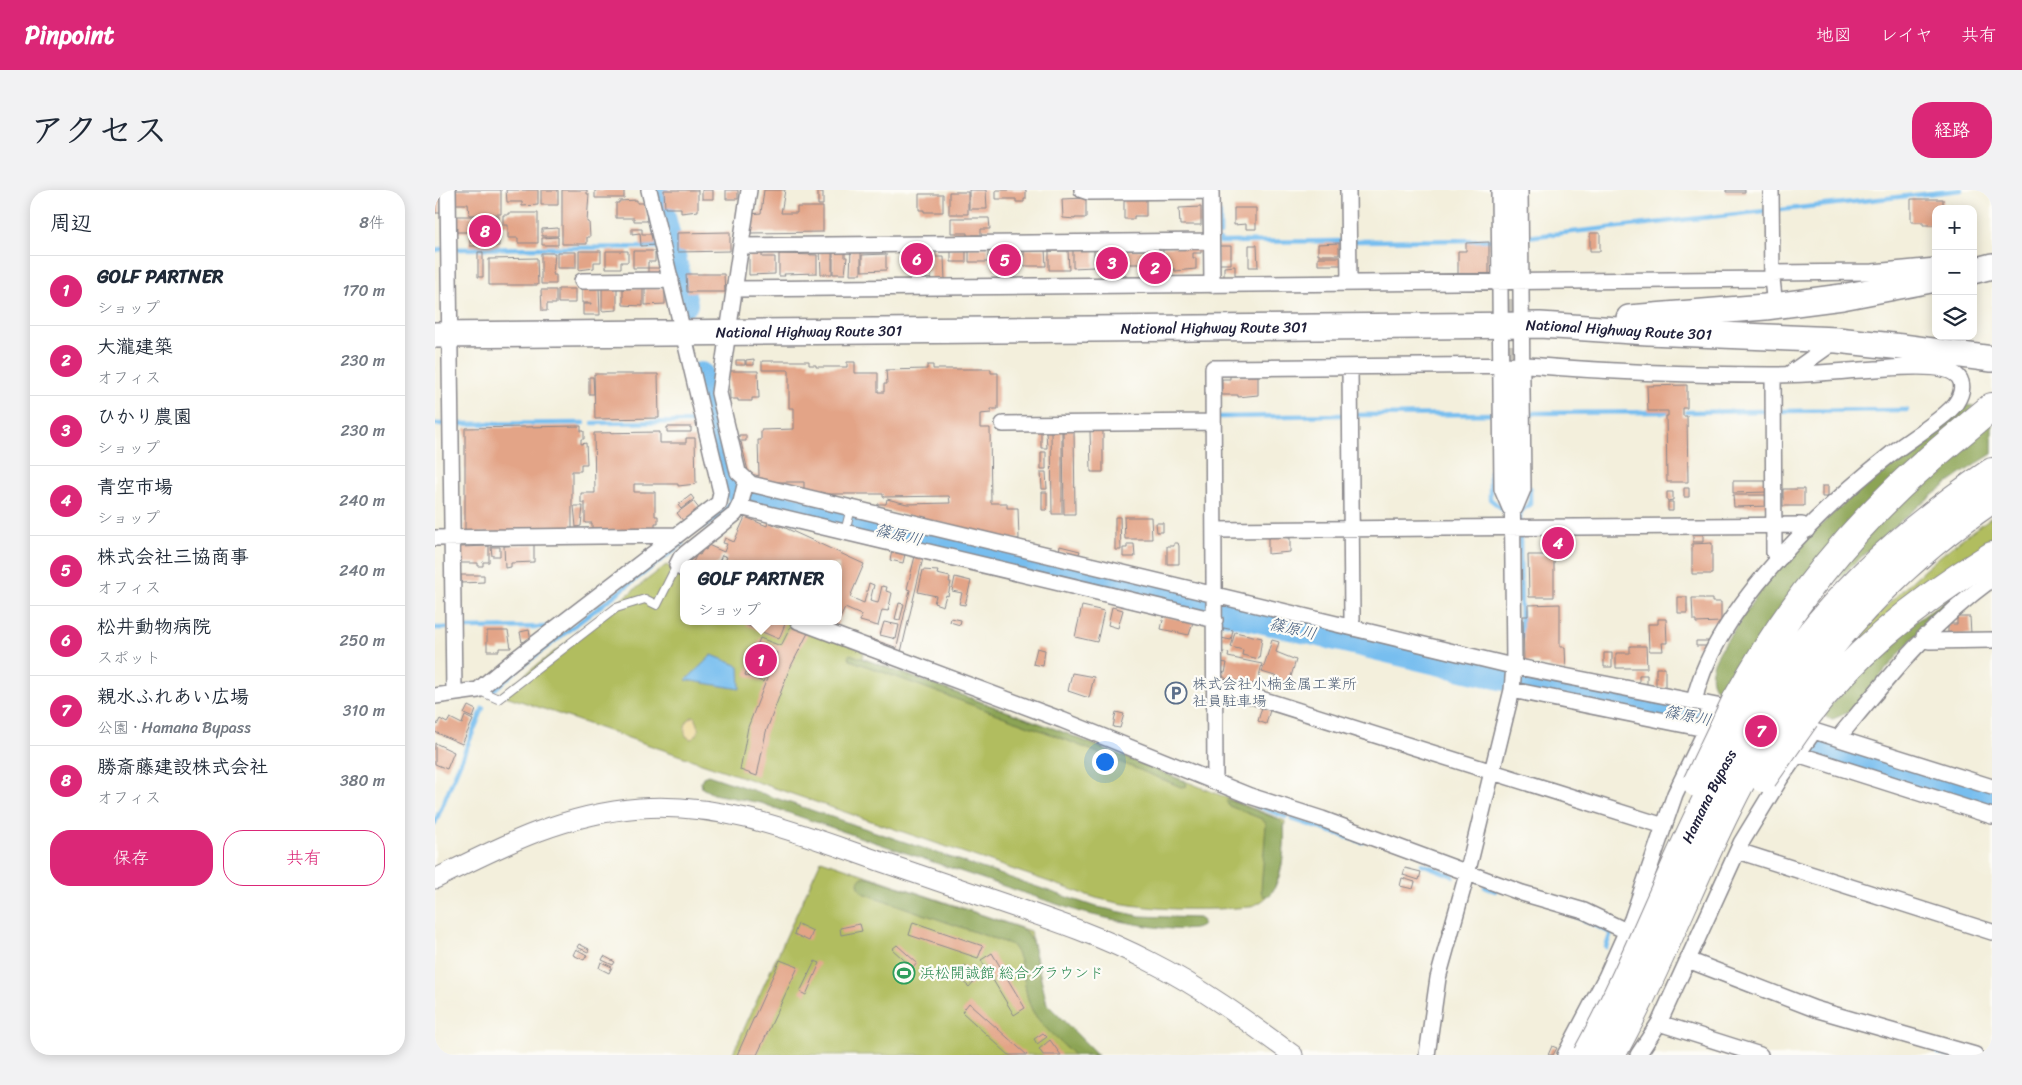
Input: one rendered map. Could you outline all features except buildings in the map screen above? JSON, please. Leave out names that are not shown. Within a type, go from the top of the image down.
[{"type":"highway","points":[[1977,270],[1992,266]]},
{"type":"highway","points":[[1521,325],[1775,306],[1842,297],[1932,280]]},
{"type":"highway","name":"National Highway Route 301","points":[[442,335],[1521,325],[1837,340],[1992,359]]},
{"type":"highway","points":[[1611,1055],[1643,994],[1648,931],[1711,870],[1747,803],[1749,720],[1761,658],[1794,608],[1851,536],[1915,471],[1992,407]]},
{"type":"highway","points":[[1587,1055],[1648,931],[1672,851],[1692,794],[1749,720],[1805,641],[1861,577],[1925,520],[1992,472]]},
{"type":"highway","points":[[1749,720],[1823,654],[1877,593],[1939,538],[1992,499]]},
{"type":"highway","points":[[1749,720],[1846,670],[1884,634],[1947,585],[1992,556]]},
{"type":"street","points":[[448,190],[442,335],[452,538],[454,693]]},
{"type":"street","points":[[435,696],[478,690],[513,660],[715,506],[721,497],[649,190]]},
{"type":"street","points":[[743,495],[721,402],[720,384],[749,190]]},
{"type":"street","points":[[1082,190],[1088,192],[1211,190],[1212,284]]},
{"type":"street","points":[[1348,190],[1349,283]]},
{"type":"street","points":[[1427,1055],[1438,978],[1467,874],[1513,679],[1511,368],[1521,325],[1511,280],[1499,190]]},
{"type":"street","points":[[1510,190],[1511,280],[1521,325],[1511,368]]},
{"type":"street","points":[[1511,280],[1521,190]]},
{"type":"street","points":[[1771,190],[1772,276],[1775,306]]},
{"type":"street","points":[[741,246],[1211,242]]},
{"type":"street","points":[[1977,260],[1992,257]]},
{"type":"street","points":[[734,289],[1349,283],[1772,276],[1873,272],[1932,266]]},
{"type":"street","points":[[582,281],[671,280]]},
{"type":"street","points":[[1789,374],[1837,340]]},
{"type":"street","points":[[1350,367],[1352,619],[1350,627]]},
{"type":"street","points":[[1215,782],[1213,368],[1511,368],[1773,375],[1919,367],[1953,371],[1959,377],[1962,385],[1961,393],[1953,407],[1881,462],[1807,530],[1757,584],[1729,623],[1697,685],[1694,702]]},
{"type":"street","points":[[1773,375],[1775,553],[1780,558]]},
{"type":"street","points":[[1003,424],[1213,422]]},
{"type":"street","points":[[681,560],[681,557],[730,519],[743,495],[758,486],[850,512],[1215,598],[1350,627],[1513,679],[1749,720],[1837,738],[1992,787]]},
{"type":"street","points":[[743,495],[845,531],[1215,618]]},
{"type":"street","points":[[1214,530],[1351,529],[1513,521],[1802,525],[1807,530]]},
{"type":"street","points":[[435,538],[682,532],[699,543]]},
{"type":"street","points":[[1837,738],[1924,636],[1965,598],[1992,579]]},
{"type":"street","points":[[809,625],[1062,720],[1263,801],[1335,824],[1522,894],[1584,910],[1648,931]]},
{"type":"street","points":[[1924,636],[1929,641],[1992,640]]},
{"type":"street","points":[[1513,679],[1694,702],[1749,720],[1795,756],[1992,816]]},
{"type":"street","points":[[1215,688],[1226,688],[1492,772],[1735,857],[1992,932]]},
{"type":"street","points":[[1749,720],[1795,756]]},
{"type":"street","points":[[1648,931],[1662,832],[1675,794],[1749,720]]},
{"type":"street","points":[[1638,1055],[1659,1023],[1735,857],[1760,810],[1795,756]]},
{"type":"street","points":[[435,879],[530,833],[566,821],[596,814],[642,808],[688,808],[734,814],[806,836],[1054,921],[1106,941],[1150,961],[1204,992],[1293,1055]]},
{"type":"street","points":[[1565,1055],[1620,946],[1648,931]]},
{"type":"street","points":[[1620,946],[1815,1009],[1975,1055]]},
{"type":"street","points":[[1659,1023],[1760,1055]]},
{"type":"lane","points":[[845,531],[850,512]]},
{"type":"lane","points":[[478,690],[498,699],[616,608],[645,599],[657,605],[680,567]]},
{"type":"green space","points":[[1967,405],[1974,406],[1730,691],[1723,692],[1717,690],[1714,686],[1711,672],[1716,657],[1759,592],[1785,561],[1859,490],[1912,446]]},
{"type":"green space","points":[[1992,422],[1992,454],[1923,502],[1860,558],[1821,598],[1815,599],[1857,541]]},
{"type":"green space","points":[[1992,517],[1992,547],[1836,661],[1871,621],[1909,584],[1970,532]]},
{"type":"green space","points":[[666,565],[680,572],[680,625],[797,625],[864,651],[862,658],[1058,730],[1285,821],[1281,872],[1271,893],[1262,901],[1250,907],[1211,909],[1153,908],[1096,898],[500,694]]},
{"type":"green space","points":[[1970,585],[1914,637],[1849,712],[1833,719],[1827,718],[1823,714],[1889,639]]},
{"type":"green space","points":[[850,654],[1058,730],[1184,781],[1187,786],[1181,787],[1056,736],[850,660],[848,656]]},
{"type":"green space","points":[[708,775],[1093,906],[1140,916],[1199,918],[1203,921],[1202,926],[1194,929],[1180,930],[1124,922],[1080,912],[761,803],[713,794],[702,788],[701,782],[703,777]]},
{"type":"green space","points":[[1228,800],[1278,819],[1284,825],[1282,862],[1278,880],[1270,896],[1263,896],[1261,891],[1266,824],[1262,819],[1229,806],[1226,801]]},
{"type":"green space","name":"浜松開誠館 総合グラウンド","points":[[821,860],[1030,931],[1047,1004],[1098,1055],[732,1055]]},
{"type":"green space","points":[[862,877],[869,877],[1020,928],[1026,932],[1032,941],[1047,1004],[1098,1055],[1074,1055],[1037,1018],[1027,996],[1020,960],[1012,945],[863,893],[859,888],[858,882]]},
{"type":"sand","points":[[693,716],[697,722],[698,732],[691,739],[686,736],[685,728],[688,720]]},
{"type":"water","points":[[712,655],[739,666],[740,689],[686,680]]},
{"type":"waterway","name":"篠原川","points":[[656,190],[685,304]]},
{"type":"waterway","points":[[1780,210],[1961,190]]},
{"type":"waterway","points":[[1526,237],[1765,211]]},
{"type":"waterway","points":[[1220,214],[1220,234]]},
{"type":"waterway","points":[[1220,240],[1220,242],[1343,241]]},
{"type":"waterway","points":[[1355,241],[1494,240]]},
{"type":"waterway","points":[[455,249],[659,247]]},
{"type":"waterway","points":[[435,250],[442,249]]},
{"type":"waterway","name":"篠原川","points":[[701,375],[726,477],[738,491],[754,500],[1505,678],[1735,724]]},
{"type":"waterway","points":[[1780,411],[1907,410]]},
{"type":"waterway","points":[[1687,412],[1767,411]]},
{"type":"waterway","points":[[1529,418],[1529,413],[1666,412]]},
{"type":"waterway","points":[[1356,415],[1495,414],[1495,417]]},
{"type":"waterway","points":[[1218,417],[1344,415]]},
{"type":"waterway","points":[[593,423],[692,422]]},
{"type":"waterway","points":[[458,424],[584,423]]},
{"type":"waterway","points":[[435,424],[443,424]]},
{"type":"waterway","points":[[1495,464],[1495,467],[1490,472],[1490,499],[1506,512]]},
{"type":"waterway","points":[[704,527],[720,515],[729,505],[732,493],[731,485]]},
{"type":"waterway","points":[[1520,521],[1520,512],[1530,504],[1530,488]]},
{"type":"waterway","points":[[1520,536],[1521,637]]},
{"type":"waterway","points":[[490,693],[519,668],[682,544]]},
{"type":"waterway","points":[[460,628],[550,627]]},
{"type":"waterway","points":[[435,628],[446,628]]},
{"type":"waterway","name":"篠原川","points":[[1522,675],[1522,682]]},
{"type":"waterway","points":[[435,823],[483,708]]},
{"type":"waterway","name":"篠原川","points":[[1781,735],[1992,801]]},
{"type":"waterway","points":[[1255,805],[1286,817]]},
{"type":"waterway","points":[[1292,819],[1363,842]]},
{"type":"waterway","points":[[1422,864],[1453,876]]},
{"type":"waterway","points":[[1485,887],[1495,891]]},
{"type":"waterway","points":[[1574,915],[1611,933],[1606,947]]},
{"type":"waterway","points":[[1937,1052],[1948,1055]]},
{"type":"tunnel","points":[[1510,276],[1511,374]]},
{"type":"place","name":"勝斎藤建設株式会社","points":[[485,231]]},
{"type":"place","name":"松井動物病院","points":[[917,259]]},
{"type":"place","name":"株式会社三協商事","points":[[1005,260]]},
{"type":"place","name":"ひかり農園","points":[[1112,263]]},
{"type":"place","name":"大瀧建築","points":[[1155,268]]},
{"type":"place","name":"青空市場","points":[[1558,543]]},
{"type":"place","name":"GOLF PARTNER","points":[[761,660]]},
{"type":"place","name":"株式会社小楠金属工業所 社員駐車場","points":[[1176,693]]},
{"type":"place","name":"親水ふれあい広場","points":[[1761,731]]},
{"type":"place","name":"浜松開誠館 総合グラウンド","points":[[904,973]]}]
